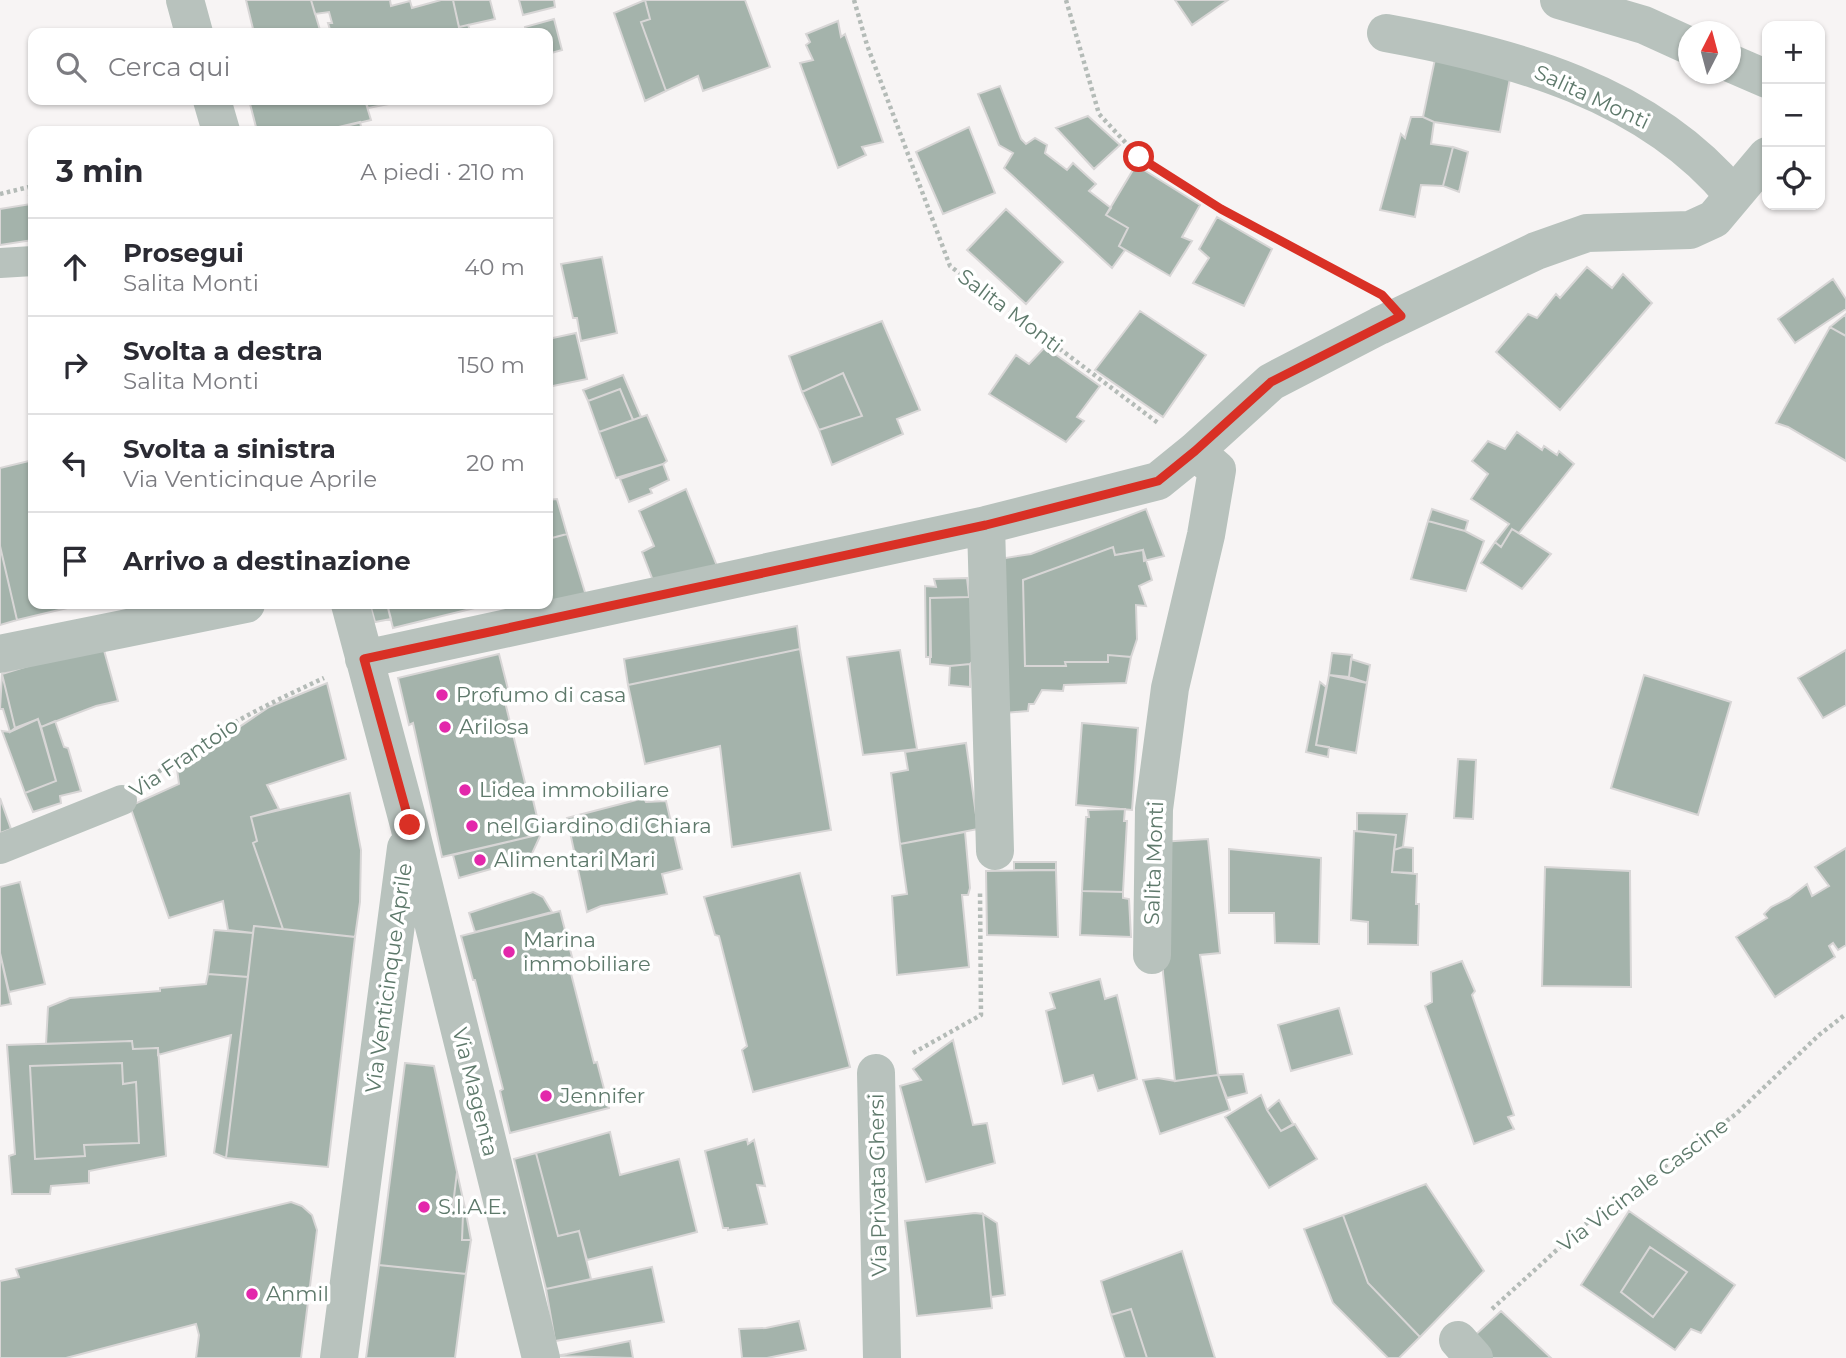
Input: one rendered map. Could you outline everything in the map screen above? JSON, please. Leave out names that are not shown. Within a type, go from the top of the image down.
[{"type":"street","points":[[185,0],[193,28]]},
{"type":"street","points":[[1559,0],[1643,25],[1678,40]]},
{"type":"street","name":"Salita Monti","points":[[1386,33],[1452,45],[1510,61],[1588,89],[1667,133],[1713,171],[1733,195]]},
{"type":"street","points":[[1741,67],[1762,77]]},
{"type":"street","points":[[213,105],[220,126]]},
{"type":"street","points":[[364,659],[986,525],[1158,481],[1271,382],[1536,251],[1587,233],[1690,230],[1714,219],[1762,162]]},
{"type":"street","name":"Salita Monti","points":[[1152,955],[1154,809],[1170,688],[1206,536],[1217,470],[1195,451]]},
{"type":"street","points":[[986,525],[988,864]]},
{"type":"street","points":[[0,654],[221,609]]},
{"type":"street","name":"Via Venticinque Aprile","points":[[339,1358],[410,825],[351,609]]},
{"type":"street","name":"Via Magenta","points":[[410,825],[541,1358]]},
{"type":"street","name":"Via Privata Ghersi","points":[[876,1073],[882,1358]]},
{"type":"lane","points":[[0,263],[28,261]]},
{"type":"lane","name":"Via Frantoio","points":[[0,849],[122,800]]},
{"type":"path","name":"Salita Monti","points":[[854,0],[867,45],[950,265],[1195,451]]},
{"type":"path","points":[[1066,0],[1099,114],[1139,157],[1221,209],[1382,295],[1401,316]]},
{"type":"path","points":[[0,194],[28,187]]},
{"type":"path","name":"Via Frantoio","points":[[122,800],[170,763],[257,709],[364,659]]},
{"type":"path","name":"Via Privata Ghersi","points":[[876,1073],[981,1015],[988,864]]},
{"type":"path","name":"Via Vicinale Cascine","points":[[1466,1349],[1583,1226],[1736,1114],[1819,1035],[1846,1014]]},
{"type":"building","points":[[246,0],[311,0],[319,28],[253,28]]},
{"type":"building","points":[[311,0],[390,0],[391,6],[410,1],[412,8],[441,0],[453,0],[459,28],[330,28],[328,23],[332,23],[329,12],[315,14]]},
{"type":"building","points":[[453,0],[490,0],[495,19],[459,27]]},
{"type":"building","points":[[519,0],[554,0],[555,7],[523,15]]},
{"type":"building","points":[[645,0],[745,0],[770,67],[703,91],[698,76],[666,91],[641,22],[650,19]]},
{"type":"building","points":[[645,0],[650,19],[641,22],[666,91],[645,101],[614,13]]},
{"type":"building","points":[[1175,0],[1228,0],[1192,25]]},
{"type":"building","points":[[554,19],[562,50],[553,53],[553,28],[525,27]]},
{"type":"building","points":[[838,21],[841,37],[845,34],[883,142],[862,147],[866,155],[838,168],[800,63],[813,60],[806,45],[810,42],[806,34]]},
{"type":"building","points":[[1435,59],[1511,73],[1500,132],[1434,122],[1423,117]]},
{"type":"building","points":[[1000,86],[1021,139],[1026,144],[1035,138],[1047,145],[1045,153],[1067,170],[1073,163],[1096,184],[1089,191],[1111,208],[1106,215],[1128,228],[1119,246],[1125,250],[1112,268],[1004,168],[1013,153],[999,145],[978,94]]},
{"type":"building","points":[[250,105],[366,105],[371,120],[346,126],[256,126]]},
{"type":"building","points":[[1088,116],[1120,145],[1094,169],[1056,128]]},
{"type":"building","points":[[1411,117],[1423,117],[1434,122],[1431,144],[1453,147],[1443,186],[1421,185],[1415,217],[1380,210],[1401,134],[1405,138]]},
{"type":"building","points":[[360,122],[361,126],[343,126]]},
{"type":"building","points":[[969,127],[995,193],[943,214],[916,152]]},
{"type":"building","points":[[1453,147],[1468,152],[1459,192],[1443,186]]},
{"type":"building","points":[[1136,165],[1200,205],[1182,237],[1192,241],[1170,276],[1119,246],[1128,228],[1106,215]]},
{"type":"building","points":[[28,204],[28,241],[0,245],[0,209]]},
{"type":"building","points":[[1006,209],[1063,262],[1026,304],[967,250]]},
{"type":"building","points":[[1217,217],[1272,249],[1244,306],[1193,283],[1209,258],[1199,249]]},
{"type":"building","points":[[602,257],[617,333],[581,341],[561,264]]},
{"type":"building","points":[[1587,267],[1612,288],[1623,274],[1652,303],[1560,410],[1496,352],[1528,314],[1537,318],[1556,294],[1560,298]]},
{"type":"building","points":[[1833,279],[1846,299],[1846,309],[1795,343],[1778,319]]},
{"type":"building","points":[[1140,311],[1206,355],[1163,417],[1095,370]]},
{"type":"building","points":[[1846,314],[1846,336],[1830,327]]},
{"type":"building","points":[[882,321],[920,410],[897,419],[903,434],[832,465],[819,430],[862,416],[843,373],[802,392],[789,356]]},
{"type":"building","points":[[1830,327],[1846,336],[1846,461],[1788,427],[1776,423]]},
{"type":"building","points":[[576,333],[587,379],[553,386],[553,338]]},
{"type":"building","points":[[1045,347],[1100,386],[1077,417],[1084,421],[1066,442],[989,394],[1016,355],[1029,364]]},
{"type":"building","points":[[843,373],[862,416],[819,430],[802,392]]},
{"type":"building","points":[[623,375],[641,417],[633,420],[620,389],[588,401],[583,390]]},
{"type":"building","points":[[620,389],[633,420],[599,432],[588,401]]},
{"type":"building","points":[[647,415],[667,461],[616,478],[599,432]]},
{"type":"building","points":[[1517,432],[1542,450],[1544,446],[1557,455],[1559,451],[1574,464],[1519,533],[1512,529],[1501,547],[1495,542],[1509,524],[1471,499],[1488,474],[1472,461],[1488,441],[1505,449]]},
{"type":"building","points":[[28,461],[28,609],[63,609],[17,620],[0,546],[0,468]]},
{"type":"building","points":[[663,464],[669,480],[650,489],[652,493],[629,502],[620,479]]},
{"type":"building","points":[[686,489],[717,566],[657,591],[642,552],[654,546],[639,511]]},
{"type":"building","points":[[553,499],[557,499],[567,534],[553,538]]},
{"type":"building","points":[[1146,509],[1164,556],[1144,561],[1143,550],[1115,555],[1113,547],[1023,580],[1025,666],[1108,662],[1108,655],[1131,657],[1126,683],[1064,685],[1063,691],[1042,690],[1034,704],[1029,704],[1028,711],[1005,713],[999,559],[1031,554]]},
{"type":"building","points":[[1432,509],[1468,521],[1465,531],[1428,521]]},
{"type":"building","points":[[1428,521],[1465,531],[1484,541],[1466,591],[1411,579]]},
{"type":"building","points":[[1512,529],[1551,554],[1522,589],[1481,563],[1495,542],[1501,547]]},
{"type":"building","points":[[567,534],[588,602],[522,619],[520,609],[553,609],[553,538]]},
{"type":"building","points":[[0,546],[17,620],[0,625]]},
{"type":"building","points":[[1113,547],[1115,555],[1143,550],[1152,580],[1139,586],[1146,606],[1136,605],[1137,639],[1131,657],[1108,655],[1108,662],[1025,666],[1023,580]]},
{"type":"building","points":[[967,578],[969,597],[930,598],[931,657],[926,657],[925,586],[936,587],[934,579]]},
{"type":"building","points":[[972,594],[973,661],[970,664],[950,666],[930,664],[930,598],[969,597]]},
{"type":"building","points":[[371,609],[388,609],[391,619],[375,622]]},
{"type":"building","points":[[388,609],[471,609],[393,628]]},
{"type":"building","points":[[797,626],[800,649],[628,685],[624,659]]},
{"type":"building","points":[[102,643],[118,701],[96,706],[41,727],[38,719],[15,728],[2,674]]},
{"type":"building","points":[[800,649],[831,830],[732,847],[720,746],[645,764],[628,685]]},
{"type":"building","points":[[900,650],[917,749],[863,755],[847,657]]},
{"type":"building","points":[[1846,650],[1846,705],[1823,718],[1798,678]]},
{"type":"building","points":[[1332,653],[1352,655],[1349,677],[1329,675]]},
{"type":"building","points":[[499,654],[510,697],[504,698],[526,787],[530,787],[541,834],[442,857],[413,723],[409,725],[398,678]]},
{"type":"building","points":[[1351,659],[1370,665],[1367,683],[1349,677]]},
{"type":"building","points":[[970,664],[970,687],[949,685],[950,666]]},
{"type":"building","points":[[2,674],[15,728],[10,732],[3,709],[0,709]]},
{"type":"building","points":[[1329,675],[1367,683],[1356,753],[1316,745]]},
{"type":"building","points":[[1644,675],[1731,702],[1698,815],[1611,788]]},
{"type":"building","points":[[1320,682],[1326,687],[1316,745],[1329,747],[1328,757],[1306,752]]},
{"type":"building","points":[[327,683],[346,759],[267,785],[279,809],[251,817],[257,841],[253,843],[283,929],[254,926],[253,933],[228,930],[223,901],[169,918],[130,806],[179,784],[177,769],[269,707]]},
{"type":"building","points":[[38,719],[56,781],[25,793],[2,731],[10,732]]},
{"type":"building","points":[[55,721],[64,747],[68,748],[81,791],[60,796],[61,803],[33,812],[25,793],[56,781],[41,727]]},
{"type":"building","points":[[1082,723],[1138,728],[1132,810],[1076,805]]},
{"type":"building","points":[[966,743],[978,829],[900,844],[891,773],[908,770],[905,752]]},
{"type":"building","points":[[1458,759],[1476,760],[1473,819],[1454,818]]},
{"type":"building","points":[[350,793],[361,850],[360,902],[355,937],[283,929],[253,843],[257,841],[251,817]]},
{"type":"building","points":[[0,798],[11,829],[0,833]]},
{"type":"building","points":[[644,798],[646,802],[666,801],[682,869],[662,874],[667,894],[601,906],[587,912],[567,818]]},
{"type":"building","points":[[1125,809],[1124,821],[1127,821],[1123,892],[1082,891],[1088,810]]},
{"type":"building","points":[[1357,813],[1407,814],[1403,847],[1394,850],[1396,835],[1357,831]]},
{"type":"building","points":[[1354,831],[1396,835],[1392,872],[1417,874],[1418,945],[1368,944],[1368,922],[1351,920]]},
{"type":"building","points":[[965,832],[970,888],[968,895],[962,895],[969,967],[897,975],[892,896],[907,894],[900,844]]},
{"type":"building","points":[[541,834],[530,858],[459,878],[453,855]]},
{"type":"building","points":[[1208,839],[1220,953],[1200,955],[1218,1075],[1175,1081],[1163,973],[1159,842]]},
{"type":"building","points":[[1413,848],[1413,873],[1392,872],[1394,850]]},
{"type":"building","points":[[1846,848],[1846,945],[1838,950],[1833,943],[1829,946],[1835,957],[1775,997],[1736,937],[1767,918],[1764,914],[1771,907],[1789,898],[1807,884],[1812,896],[1829,886],[1815,867]]},
{"type":"building","points":[[1229,849],[1321,858],[1319,944],[1275,943],[1274,913],[1229,913]]},
{"type":"building","points":[[1014,862],[1056,862],[1056,870],[1014,870]]},
{"type":"building","points":[[1545,867],[1630,871],[1631,987],[1542,986]]},
{"type":"building","points":[[1056,870],[1058,937],[987,935],[986,871]]},
{"type":"building","points":[[800,873],[850,1067],[753,1092],[742,1050],[747,1046],[719,936],[715,935],[704,897]]},
{"type":"building","points":[[20,882],[45,984],[9,992],[0,953],[0,887]]},
{"type":"building","points":[[1082,891],[1123,892],[1123,898],[1129,899],[1131,937],[1080,935]]},
{"type":"building","points":[[533,892],[543,897],[552,912],[475,932],[469,913]]},
{"type":"building","points":[[560,911],[572,957],[567,958],[594,1063],[597,1062],[609,1108],[510,1133],[500,1091],[503,1089],[461,936]]},
{"type":"building","points":[[254,926],[355,937],[328,1167],[226,1158]]},
{"type":"building","points":[[214,930],[253,933],[248,977],[208,974]]},
{"type":"building","points":[[0,953],[11,1004],[0,1006]]},
{"type":"building","points":[[1462,961],[1475,991],[1472,995],[1514,1115],[1508,1117],[1514,1129],[1474,1144],[1425,1006],[1432,1002],[1431,972]]},
{"type":"building","points":[[208,974],[248,977],[226,1158],[214,1153],[231,1035],[158,1055],[158,1048],[133,1049],[132,1041],[46,1044],[48,1007],[70,998],[160,991],[160,988],[206,984]]},
{"type":"building","points":[[1100,979],[1105,999],[1117,995],[1137,1079],[1098,1091],[1093,1075],[1063,1084],[1046,1011],[1055,1008],[1050,993]]},
{"type":"building","points":[[1339,1008],[1352,1054],[1291,1071],[1278,1025]]},
{"type":"building","points":[[953,1040],[973,1125],[987,1123],[995,1163],[926,1182],[900,1086],[921,1080],[913,1069]]},
{"type":"building","points":[[132,1041],[133,1049],[158,1048],[166,1156],[89,1171],[89,1183],[51,1186],[50,1194],[12,1194],[9,1156],[15,1154],[7,1045]],"holes":[[[122,1063],[123,1084],[136,1082],[139,1143],[84,1145],[85,1156],[35,1159],[30,1066]]]},
{"type":"building","points":[[122,1063],[123,1084],[136,1082],[139,1143],[84,1145],[85,1156],[35,1159],[30,1066]]},
{"type":"building","points":[[405,1063],[434,1066],[457,1172],[452,1213],[463,1214],[462,1240],[471,1240],[466,1274],[379,1265]]},
{"type":"building","points":[[1243,1074],[1247,1093],[1227,1098],[1218,1075]]},
{"type":"building","points":[[1218,1075],[1230,1110],[1160,1134],[1143,1080],[1158,1078],[1175,1081]]},
{"type":"building","points":[[1261,1095],[1281,1131],[1295,1124],[1317,1159],[1269,1188],[1225,1117]]},
{"type":"building","points":[[1279,1100],[1293,1124],[1281,1131],[1267,1110]]},
{"type":"building","points":[[610,1132],[620,1175],[679,1159],[697,1232],[587,1260],[579,1231],[558,1236],[536,1153]]},
{"type":"building","points":[[747,1139],[748,1144],[754,1140],[765,1186],[757,1185],[767,1224],[728,1230],[723,1228],[705,1151]]},
{"type":"building","points":[[536,1153],[558,1236],[579,1231],[591,1279],[546,1289],[514,1159]]},
{"type":"building","points":[[457,1172],[471,1240],[462,1240],[463,1214],[452,1213]]},
{"type":"building","points":[[1426,1184],[1484,1271],[1420,1337],[1368,1283],[1343,1215]]},
{"type":"building","points":[[291,1202],[302,1206],[312,1215],[317,1230],[301,1358],[196,1358],[199,1335],[196,1324],[66,1358],[0,1358],[0,1281],[19,1277],[16,1269]]},
{"type":"building","points":[[1629,1211],[1735,1285],[1701,1333],[1691,1329],[1675,1350],[1581,1285]],"holes":[[[1650,1247],[1687,1272],[1653,1317],[1621,1292]]]},
{"type":"building","points":[[983,1214],[992,1308],[917,1316],[905,1221]]},
{"type":"building","points":[[983,1214],[997,1223],[1005,1295],[991,1297]]},
{"type":"building","points":[[1343,1215],[1368,1283],[1420,1337],[1399,1358],[1388,1358],[1333,1303],[1304,1229]]},
{"type":"building","points":[[1650,1247],[1687,1272],[1653,1317],[1621,1292]]},
{"type":"building","points":[[1182,1251],[1215,1358],[1147,1358],[1131,1309],[1111,1315],[1101,1281]]},
{"type":"building","points":[[379,1265],[466,1274],[455,1358],[366,1358]]},
{"type":"building","points":[[652,1267],[664,1322],[555,1341],[546,1289]]},
{"type":"building","points":[[1131,1309],[1147,1358],[1125,1358],[1111,1315]]},
{"type":"building","points":[[1501,1311],[1551,1358],[1492,1358],[1472,1338]]},
{"type":"building","points":[[799,1321],[806,1350],[767,1358],[742,1358],[739,1329],[766,1328]]},
{"type":"building","points":[[630,1341],[633,1358],[555,1356],[567,1354]]},
{"type":"place","name":"Profumo di casa","points":[[442,695]]},
{"type":"place","name":"Arilosa","points":[[445,727]]},
{"type":"place","name":"Lidea immobiliare","points":[[465,790]]},
{"type":"place","name":"nel Giardino di Chiara","points":[[472,826]]},
{"type":"place","name":"Alimentari Mari","points":[[480,860]]},
{"type":"place","name":"Marina immobiliare","points":[[509,952]]},
{"type":"place","name":"Jennifer","points":[[546,1096]]},
{"type":"place","name":"S.I.A.E.","points":[[424,1207]]},
{"type":"place","name":"Anmil","points":[[252,1294]]},
{"type":"route","points":[[410,825],[364,659],[986,525],[1158,481],[1271,382],[1401,316],[1382,295],[1221,209],[1139,157]]}]
